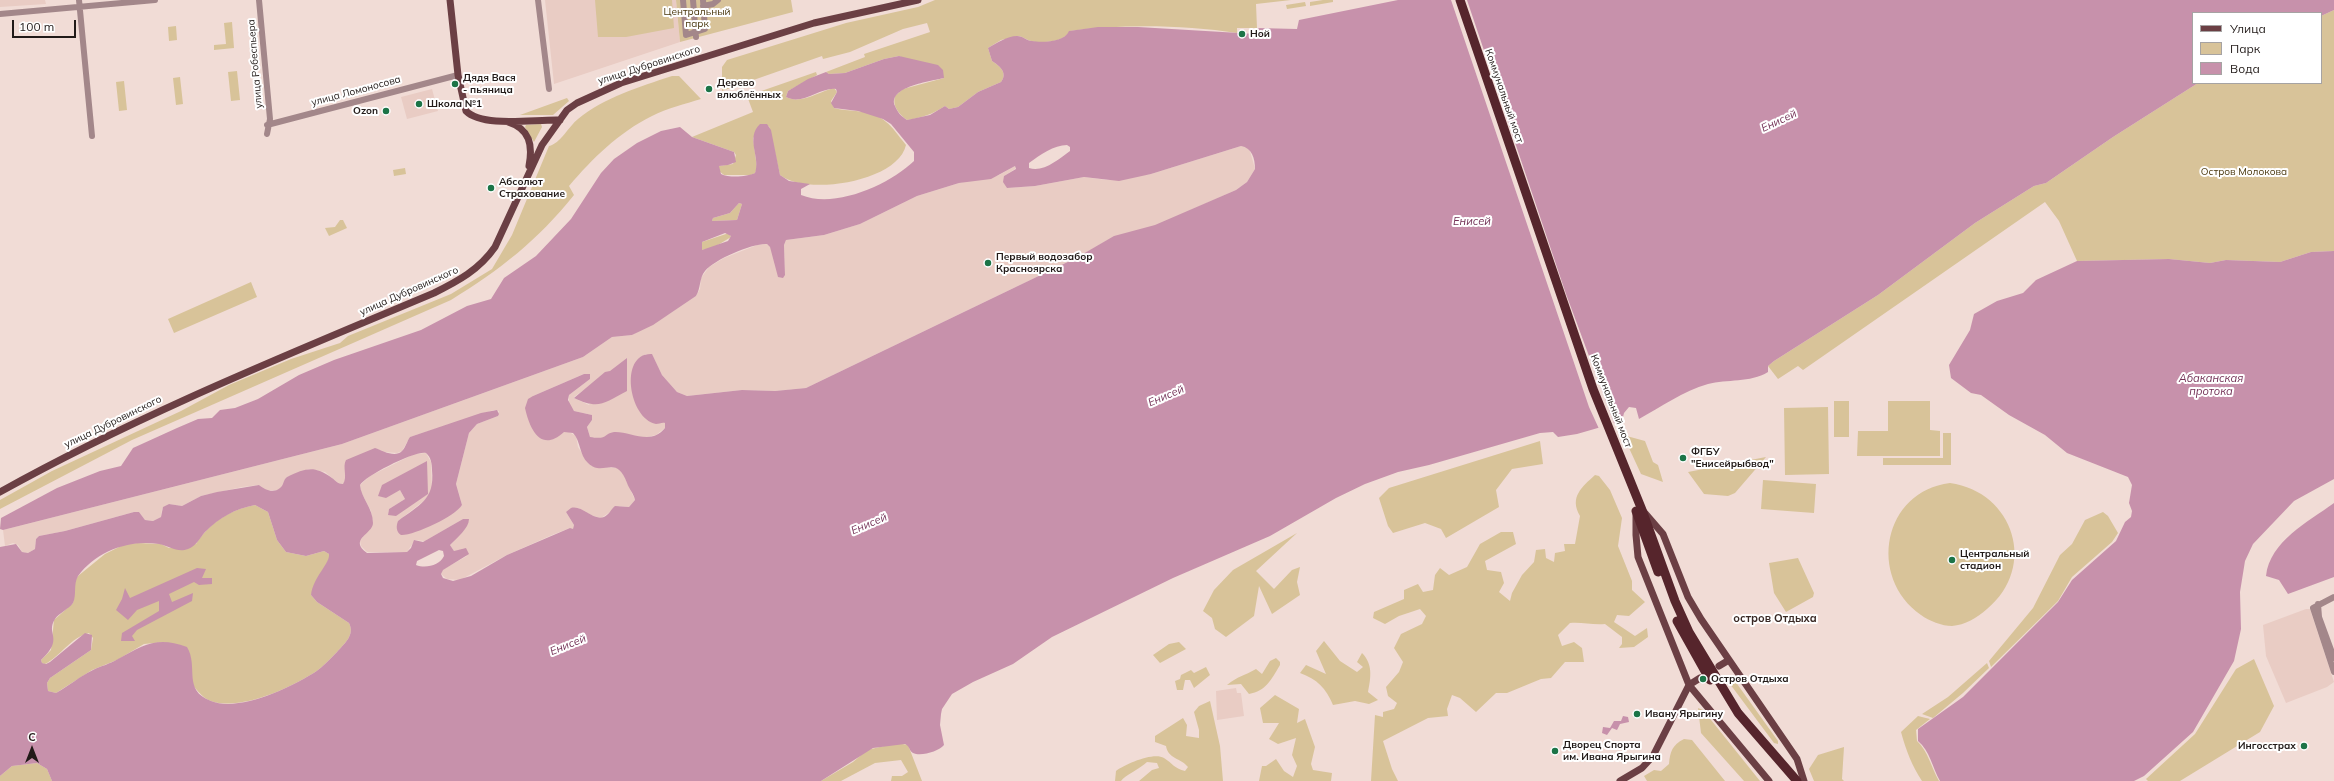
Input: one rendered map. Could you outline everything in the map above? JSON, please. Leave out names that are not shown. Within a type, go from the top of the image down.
[{"type":"highway","name":"Коммунальный мост","points":[[1457,0],[1582,368],[1616,451]]},
{"type":"highway","name":"Коммунальный мост","points":[[1460,0],[1593,389],[1675,601],[1689,632],[1738,713],[1797,781]]},
{"type":"highway","name":"Коммунальный мост","points":[[1639,511],[1683,635],[1733,716],[1789,781]]},
{"type":"main road","points":[[447,0],[451,9]]},
{"type":"main road","points":[[450,0],[458,75],[466,111],[478,119],[560,120]]},
{"type":"main road","name":"улица Дубровинского","points":[[0,492],[93,442],[190,396],[458,282],[484,262],[495,247],[526,177],[544,141],[567,110],[577,103],[621,83],[814,23],[918,0]]},
{"type":"main road","points":[[502,120],[521,127],[529,137],[531,155],[526,177]]},
{"type":"main road","points":[[1639,511],[1662,534],[1688,597],[1797,759],[1804,781]]},
{"type":"main road","points":[[1639,511],[1636,535],[1638,557],[1689,685],[1769,781]]},
{"type":"main road","points":[[1719,666],[1729,660]]},
{"type":"main road","points":[[1620,781],[1642,768],[1653,756],[1689,685],[1700,678]]},
{"type":"street","points":[[0,14],[79,3],[155,0]]},
{"type":"street","name":"улица Робеспьера","points":[[259,0],[270,119],[267,125]]},
{"type":"street","points":[[538,0],[550,89]]},
{"type":"street","points":[[683,0],[686,35],[696,35],[705,29],[703,3],[713,4],[718,0]]},
{"type":"street","points":[[693,0],[696,35]]},
{"type":"street","points":[[79,3],[92,136]]},
{"type":"street","name":"улица Ломоносова","points":[[267,125],[458,75]]},
{"type":"street","points":[[267,125],[267,134]]},
{"type":"street","points":[[2334,597],[2318,604],[2313,608],[2313,612],[2334,672]]},
{"type":"street","points":[[2318,604],[2319,617],[2334,658]]},
{"type":"shaded area","points":[[0,0],[45,0],[46,4],[0,7]]},
{"type":"shaded area","points":[[545,0],[676,0],[680,42],[554,84]]},
{"type":"shaded area","name":"Школа №1","points":[[432,89],[438,111],[407,119],[401,97]]},
{"type":"shaded area","points":[[1241,146],[1246,147],[1250,151],[1255,169],[1247,182],[1236,190],[1155,226],[1108,240],[1076,258],[806,388],[775,391],[742,390],[687,396],[677,392],[662,375],[652,355],[645,354],[662,422],[665,423],[665,428],[656,435],[647,437],[606,437],[601,439],[590,437],[587,427],[592,420],[592,415],[574,411],[569,405],[569,395],[590,379],[584,374],[533,396],[564,432],[569,432],[576,436],[578,447],[589,464],[594,467],[618,468],[622,471],[635,500],[629,507],[619,506],[601,518],[593,516],[578,508],[566,512],[574,525],[573,530],[570,528],[552,535],[507,555],[460,580],[447,579],[441,574],[442,570],[467,556],[454,551],[450,545],[462,532],[463,519],[425,541],[415,540],[407,552],[367,552],[361,546],[360,541],[373,523],[371,511],[361,492],[360,485],[370,476],[414,454],[426,453],[431,462],[432,491],[425,500],[398,521],[438,521],[455,512],[462,505],[456,484],[469,433],[477,424],[498,416],[499,411],[494,410],[410,437],[402,451],[397,453],[380,450],[346,460],[346,480],[343,484],[338,483],[325,472],[309,469],[287,477],[280,489],[277,490],[266,490],[259,485],[242,487],[201,496],[182,506],[169,504],[162,509],[161,517],[153,521],[145,520],[139,512],[134,512],[65,531],[39,536],[36,539],[35,549],[28,553],[22,552],[18,545],[13,543],[5,546],[3,530],[342,444],[583,357],[612,337],[632,335],[669,314],[696,296],[700,289],[701,278],[709,267],[724,258],[757,245],[767,244],[770,247],[785,275],[784,245],[786,240],[824,235],[860,224],[917,196],[959,183],[999,175],[1015,166],[1015,169],[1004,176],[1007,188],[1035,186],[1084,177],[1107,180],[1151,174]],"holes":[[[610,371],[589,405],[574,398],[574,397]],[[400,490],[428,494],[388,515],[389,509],[405,499]]]},
{"type":"shaded area","points":[[2306,609],[2310,609],[2334,682],[2327,687],[2286,703],[2266,656],[2263,625]]},
{"type":"shaded area","points":[[1236,688],[1237,693],[1241,693],[1244,716],[1217,720],[1216,691]]},
{"type":"green space","points":[[595,0],[672,0],[674,28],[626,37],[598,37]]},
{"type":"green space","name":"Центральный парк","points":[[676,0],[791,0],[793,12],[680,42]]},
{"type":"green space","points":[[935,0],[1291,0],[1256,4],[1257,28],[1237,28],[1237,33],[1196,28],[1132,26],[1070,31],[1063,38],[1046,42],[1035,42],[1019,36],[1001,40],[988,48],[992,61],[1002,70],[1004,76],[1001,82],[978,92],[958,107],[949,109],[945,106],[927,115],[907,120],[901,115],[895,106],[895,96],[903,89],[944,78],[899,56],[884,59],[845,73],[829,74],[826,72],[865,57],[864,54],[930,32],[927,23],[903,29],[850,52],[823,59],[822,56],[722,91],[722,67],[727,60],[846,23],[918,7]]},
{"type":"green space","points":[[1333,0],[1333,2],[1310,6],[1310,2]]},
{"type":"green space","points":[[1305,2],[1306,6],[1287,9],[1286,5]]},
{"type":"green space","name":"Остров Молокова","points":[[2334,10],[2334,251],[2311,252],[2280,262],[2226,260],[2210,263],[2169,259],[2077,261],[2059,221],[2045,202],[1803,370],[1798,366],[1778,379],[1768,366],[1878,295],[1975,223],[2034,186],[2046,183],[2113,137],[2196,84],[2322,84],[2322,16]]},
{"type":"green space","points":[[232,22],[234,48],[214,50],[214,45],[226,44],[224,23]]},
{"type":"green space","points":[[176,26],[177,40],[169,41],[168,27]]},
{"type":"green space","points":[[237,71],[240,100],[231,101],[228,72]]},
{"type":"green space","points":[[816,72],[817,75],[788,91],[786,97],[798,99],[810,97],[834,88],[837,92],[831,101],[834,108],[874,115],[891,126],[906,145],[899,158],[887,168],[850,182],[810,184],[793,181],[780,175],[769,126],[753,138],[757,168],[755,173],[751,175],[724,175],[719,171],[719,166],[733,164],[736,155],[734,152],[692,137],[753,112],[747,96]]},
{"type":"green space","points":[[672,76],[679,76],[701,99],[658,113],[617,138],[587,166],[569,186],[574,195],[546,226],[517,253],[469,289],[451,300],[132,440],[0,509],[0,500],[52,471],[181,411],[229,385],[291,359],[340,343],[348,336],[451,294],[492,269],[512,235],[549,146],[557,142],[578,119],[588,111],[623,93]]},
{"type":"green space","points":[[180,77],[183,104],[176,105],[173,78]]},
{"type":"green space","points":[[124,81],[127,110],[119,111],[116,82]]},
{"type":"green space","points":[[567,98],[569,101],[553,115],[520,115]]},
{"type":"green space","points":[[541,124],[542,127],[534,142],[525,127],[526,125]]},
{"type":"green space","points":[[405,168],[406,174],[394,176],[393,170]]},
{"type":"green space","points":[[739,203],[742,204],[737,220],[712,221],[713,218],[730,213]]},
{"type":"green space","points":[[340,220],[343,220],[347,228],[329,236],[325,228],[335,227]]},
{"type":"green space","points":[[729,233],[731,237],[713,248],[702,250],[702,242]]},
{"type":"green space","points":[[251,282],[257,297],[174,333],[168,319]]},
{"type":"green space","points":[[1834,401],[1849,401],[1849,437],[1834,437]]},
{"type":"green space","points":[[1888,401],[1930,401],[1930,430],[1940,431],[1940,456],[1857,456],[1858,431],[1888,431]]},
{"type":"green space","points":[[1828,407],[1829,474],[1785,475],[1784,408]]},
{"type":"green space","points":[[1943,433],[1951,433],[1951,465],[1883,465],[1883,458],[1943,458]]},
{"type":"green space","points":[[1623,435],[1645,441],[1653,462],[1658,465],[1663,482],[1641,474]]},
{"type":"green space","points":[[1540,441],[1543,464],[1512,469],[1496,490],[1499,507],[1446,538],[1441,529],[1425,523],[1393,533],[1388,526],[1379,498],[1389,488]]},
{"type":"green space","points":[[1766,457],[1735,493],[1728,496],[1704,494],[1688,472]]},
{"type":"green space","points":[[1595,475],[1599,476],[1610,490],[1622,518],[1618,546],[1632,581],[1632,590],[1645,602],[1629,616],[1617,615],[1614,622],[1635,636],[1647,628],[1648,637],[1634,647],[1619,648],[1622,644],[1622,637],[1605,624],[1570,623],[1558,635],[1562,646],[1574,642],[1582,648],[1584,662],[1565,662],[1551,678],[1541,679],[1507,693],[1496,693],[1476,712],[1460,698],[1452,695],[1447,709],[1448,716],[1428,718],[1383,741],[1392,769],[1398,781],[1371,781],[1375,715],[1383,717],[1383,712],[1394,709],[1397,703],[1388,696],[1386,687],[1399,672],[1403,662],[1394,648],[1401,634],[1422,624],[1426,616],[1420,609],[1399,616],[1385,624],[1373,618],[1374,612],[1404,599],[1404,590],[1418,584],[1423,592],[1433,590],[1435,575],[1440,568],[1449,575],[1467,567],[1480,544],[1501,532],[1513,532],[1516,544],[1485,561],[1487,570],[1501,572],[1504,583],[1499,592],[1510,601],[1512,593],[1522,575],[1534,562],[1536,550],[1545,549],[1546,558],[1554,562],[1555,553],[1565,551],[1564,544],[1575,544],[1580,516],[1577,509],[1576,498],[1582,488]]},
{"type":"green space","points":[[1763,480],[1816,484],[1814,513],[1761,509]]},
{"type":"green space","name":"Центральный стадион","points":[[1950,483],[1972,489],[1990,501],[2003,516],[2012,534],[2015,553],[2012,573],[2003,592],[1987,609],[1971,620],[1966,623],[1948,626],[1921,615],[1904,599],[1893,579],[1889,559],[1890,538],[1897,518],[1910,502],[1927,489]]},
{"type":"green space","points":[[255,505],[268,512],[277,540],[286,552],[306,556],[324,551],[329,554],[329,559],[311,595],[317,602],[349,623],[351,631],[346,642],[322,667],[302,680],[277,692],[249,701],[222,703],[211,701],[198,692],[164,642],[144,644],[117,660],[92,670],[56,693],[48,691],[47,683],[50,678],[91,650],[93,638],[89,633],[71,642],[51,661],[45,664],[42,663],[41,660],[51,650],[54,620],[73,603],[75,581],[78,576],[105,554],[123,545],[137,543],[161,544],[169,548],[196,544],[208,529],[221,518],[237,510]]},
{"type":"green space","points":[[2103,512],[2108,516],[2118,533],[2112,542],[2072,577],[2058,601],[1991,667],[1989,661],[2033,608],[2060,555],[2072,544],[2085,520]]},
{"type":"green space","points":[[1297,533],[1256,571],[1274,589],[1292,570],[1300,567],[1297,582],[1300,595],[1272,614],[1259,586],[1254,616],[1226,637],[1215,629],[1212,618],[1203,611],[1214,590],[1233,570]]},
{"type":"green space","points":[[1798,558],[1814,593],[1813,597],[1786,612],[1774,593],[1769,563]]},
{"type":"green space","points":[[1324,641],[1340,661],[1357,672],[1363,667],[1357,662],[1362,653],[1366,657],[1370,666],[1368,692],[1378,700],[1369,704],[1355,701],[1333,705],[1324,689],[1316,681],[1300,673],[1306,665],[1326,674],[1316,651]]},
{"type":"green space","points":[[1179,642],[1186,649],[1160,663],[1153,655],[1169,644]]},
{"type":"green space","points":[[1276,658],[1280,662],[1280,665],[1274,675],[1268,684],[1255,693],[1249,694],[1241,684],[1227,685],[1256,669],[1262,674],[1270,661]]},
{"type":"green space","points":[[2254,659],[2274,706],[2260,732],[2180,781],[2148,781],[2146,779],[2195,734],[2236,669]]},
{"type":"green space","points":[[1987,663],[1989,668],[1963,693],[1933,718],[1922,714],[1948,697]]},
{"type":"green space","points":[[1206,667],[1210,675],[1194,688],[1190,680],[1185,680],[1183,690],[1177,690],[1175,681],[1180,679],[1181,675],[1191,670],[1194,673]]},
{"type":"green space","points":[[1735,681],[1778,741],[1778,744],[1774,743],[1730,684]]},
{"type":"green space","points":[[1275,695],[1299,709],[1297,723],[1305,719],[1315,747],[1311,764],[1313,770],[1332,773],[1331,781],[1259,781],[1262,766],[1266,766],[1276,759],[1284,771],[1293,777],[1297,766],[1292,755],[1296,738],[1278,744],[1269,739],[1279,723],[1263,723],[1260,708]]},
{"type":"green space","points":[[1210,701],[1220,746],[1223,781],[1139,781],[1152,770],[1159,768],[1157,763],[1147,762],[1121,781],[1115,781],[1116,771],[1133,762],[1153,757],[1164,758],[1176,767],[1185,771],[1188,767],[1169,754],[1166,746],[1155,742],[1155,736],[1183,718],[1187,725],[1186,736],[1199,738],[1199,730],[1194,712],[1199,706]]},
{"type":"green space","points":[[1698,708],[1703,710],[1760,781],[1744,781],[1701,733]]},
{"type":"green space","points":[[1918,716],[1930,719],[1916,730],[1917,741],[1927,754],[1939,781],[1922,781],[1912,764],[1905,745],[1901,732]]},
{"type":"green space","points":[[1684,739],[1692,740],[1725,781],[1647,781],[1644,776],[1654,770],[1661,771],[1669,764],[1672,749]]},
{"type":"green space","points":[[897,743],[908,745],[922,781],[891,781],[892,776],[902,776],[908,772],[901,760],[875,763],[841,781],[821,781],[853,762],[867,750]]},
{"type":"green space","points":[[1844,747],[1842,779],[1844,781],[1814,781],[1809,769],[1818,755]]},
{"type":"green space","points":[[37,763],[47,769],[52,781],[0,781],[0,776],[12,766]]},
{"type":"water","name":"Енисей","points":[[1398,0],[2334,0],[2334,10],[2322,16],[2322,12],[2192,12],[2192,84],[2196,84],[2113,137],[2046,183],[2034,186],[1975,223],[1878,295],[1774,361],[1768,366],[1768,372],[1754,378],[1715,382],[1699,387],[1681,395],[1639,419],[1636,408],[1629,407],[1624,413],[1622,421],[1577,434],[1558,437],[1553,432],[1540,433],[1429,465],[1398,472],[1365,484],[1336,498],[1270,536],[1173,578],[1052,637],[1013,664],[973,682],[952,694],[942,709],[941,714],[940,725],[944,745],[930,753],[913,753],[905,744],[873,748],[821,781],[52,781],[47,769],[37,763],[12,766],[0,776],[0,547],[16,544],[22,552],[28,553],[35,549],[36,539],[39,536],[65,531],[134,512],[139,512],[145,520],[153,521],[161,517],[163,507],[169,504],[182,506],[201,496],[259,485],[274,491],[281,487],[287,477],[310,469],[320,471],[338,483],[343,484],[345,478],[346,460],[375,448],[396,454],[402,451],[410,437],[481,413],[497,410],[499,414],[498,416],[477,424],[469,433],[456,484],[462,505],[443,520],[424,529],[407,534],[401,535],[397,531],[398,521],[424,501],[431,488],[432,465],[426,453],[412,455],[391,464],[371,476],[360,485],[362,494],[371,513],[373,523],[372,527],[361,540],[360,544],[367,553],[407,552],[411,548],[414,540],[423,542],[463,519],[469,519],[465,529],[450,545],[454,551],[466,548],[469,554],[443,570],[441,574],[443,578],[453,581],[471,576],[507,555],[570,528],[573,529],[574,525],[566,512],[571,508],[580,509],[600,518],[606,516],[615,506],[629,507],[635,500],[623,474],[618,469],[614,467],[594,467],[585,460],[576,436],[573,433],[564,432],[556,438],[549,440],[543,439],[533,431],[525,408],[528,399],[533,396],[584,374],[590,374],[590,379],[569,395],[568,400],[574,411],[592,415],[592,420],[587,427],[590,437],[600,438],[614,432],[620,432],[647,437],[659,433],[665,428],[665,423],[656,424],[646,419],[639,410],[634,399],[631,386],[631,374],[635,363],[642,356],[652,354],[662,375],[677,392],[687,396],[742,390],[775,391],[806,388],[1076,258],[1114,236],[1155,225],[1236,190],[1247,182],[1255,169],[1252,154],[1248,149],[1241,146],[1151,174],[1119,181],[1084,177],[1035,186],[1007,188],[1003,182],[1004,176],[1016,169],[1015,166],[991,179],[959,183],[917,196],[860,224],[824,235],[786,240],[784,245],[785,275],[783,278],[778,277],[770,247],[767,244],[753,246],[734,253],[710,266],[705,271],[696,296],[653,325],[632,335],[612,337],[583,357],[342,444],[3,530],[0,529],[1,518],[57,488],[100,471],[121,466],[133,448],[198,419],[212,418],[220,410],[235,408],[258,399],[299,375],[334,360],[421,330],[467,306],[491,299],[504,278],[536,256],[571,219],[601,173],[614,159],[637,143],[661,131],[680,127],[692,137],[734,152],[736,162],[719,166],[721,174],[729,176],[743,176],[755,173],[756,161],[753,142],[754,135],[760,124],[767,124],[771,130],[780,175],[789,181],[810,184],[801,189],[801,195],[815,199],[845,197],[876,186],[891,178],[914,161],[914,152],[891,124],[883,119],[858,111],[834,108],[831,103],[837,92],[836,89],[830,89],[799,99],[786,97],[788,91],[808,79],[826,72],[829,74],[845,73],[884,59],[899,56],[938,65],[943,70],[944,78],[912,86],[897,94],[894,99],[897,111],[907,120],[930,115],[945,106],[949,109],[958,107],[978,92],[1001,82],[1004,76],[1002,70],[992,61],[988,48],[1013,36],[1019,36],[1030,41],[1047,42],[1058,40],[1067,35],[1069,31],[1098,27],[1138,27],[1256,34],[1257,28],[1297,29],[1299,20]],"holes":[[[1062,145],[1067,145],[1070,147],[1070,151],[1056,161],[1040,169],[1029,168],[1029,163],[1047,151]],[[739,203],[742,204],[737,220],[712,221],[713,218],[730,213]],[[725,233],[731,236],[728,241],[702,250],[702,242]],[[255,505],[268,512],[277,540],[286,552],[306,556],[324,551],[329,554],[329,558],[312,588],[311,595],[317,602],[349,623],[351,631],[346,642],[325,664],[302,680],[277,692],[235,704],[222,704],[211,701],[197,691],[194,684],[192,662],[187,647],[167,642],[159,642],[143,646],[93,670],[56,693],[48,691],[47,683],[50,678],[91,650],[92,635],[85,633],[50,662],[46,664],[42,663],[41,660],[52,646],[52,629],[55,619],[73,603],[77,579],[85,567],[104,554],[125,545],[148,543],[159,544],[177,550],[191,548],[216,522],[228,514]],[[439,550],[443,551],[444,556],[436,564],[424,567],[416,565],[417,561]]]},
{"type":"water","name":"Абаканская протока","points":[[2334,251],[2334,479],[2294,501],[2253,544],[2245,561],[2240,592],[2241,629],[2234,661],[2193,732],[2144,776],[2134,781],[1940,781],[1928,754],[1918,741],[1918,729],[1963,697],[2058,602],[2072,580],[2116,541],[2125,522],[2131,517],[2132,511],[2129,503],[2132,485],[2128,477],[2067,453],[2045,435],[2009,415],[1981,395],[1971,393],[1951,378],[1949,365],[1970,330],[1974,314],[1997,301],[2023,293],[2036,280],[2077,261],[2169,259],[2210,263],[2226,260],[2280,262],[2311,252]]},
{"type":"water","points":[[627,358],[627,391],[601,404],[590,404],[574,398],[605,372],[610,371]]},
{"type":"water","points":[[427,461],[428,494],[396,516],[388,515],[389,509],[405,499],[400,490],[386,498],[378,496],[382,485]]},
{"type":"water","points":[[2334,503],[2334,577],[2288,594],[2279,580],[2266,576],[2269,564],[2275,552],[2282,543],[2302,525]]},
{"type":"water","points":[[197,568],[206,569],[202,578],[212,578],[212,584],[199,585],[194,582],[169,594],[172,602],[193,593],[192,601],[137,630],[132,636],[135,641],[121,641],[122,633],[159,611],[159,601],[137,610],[128,620],[116,610],[122,599],[125,588],[130,598]]},
{"type":"water","points":[[1623,716],[1628,717],[1629,722],[1620,724],[1617,730],[1612,728],[1607,735],[1602,733],[1603,727],[1610,728],[1614,721],[1621,721]]},
{"type":"pier","points":[[1451,0],[1467,0],[1566,294],[1615,426],[1600,431],[1589,407]]},
{"type":"place","name":"Ной","points":[[1242,34]]},
{"type":"place","name":"Дядя Вася - пьяница","points":[[455,84]]},
{"type":"place","name":"Дерево влюблённых","points":[[709,89]]},
{"type":"place","name":"Школа №1","points":[[419,104]]},
{"type":"place","name":"Ozon","points":[[386,111]]},
{"type":"place","name":"Абсолют Страхование","points":[[491,188]]},
{"type":"place","name":"Первый водозабор Красноярска","points":[[988,263]]},
{"type":"place","name":"ФГБУ \"Енисейрыбвод\"","points":[[1683,458]]},
{"type":"place","name":"Центральный стадион","points":[[1952,560]]},
{"type":"place","name":"Остров Отдыха","points":[[1703,679]]},
{"type":"place","name":"Ивану Ярыгину","points":[[1637,714]]},
{"type":"place","name":"Ингосстрах","points":[[2304,746]]},
{"type":"place","name":"Дворец Спорта им. Ивана Ярыгина","points":[[1555,751]]},
{"type":"district","name":"остров Отдыха","points":[[1775,619]]}]
